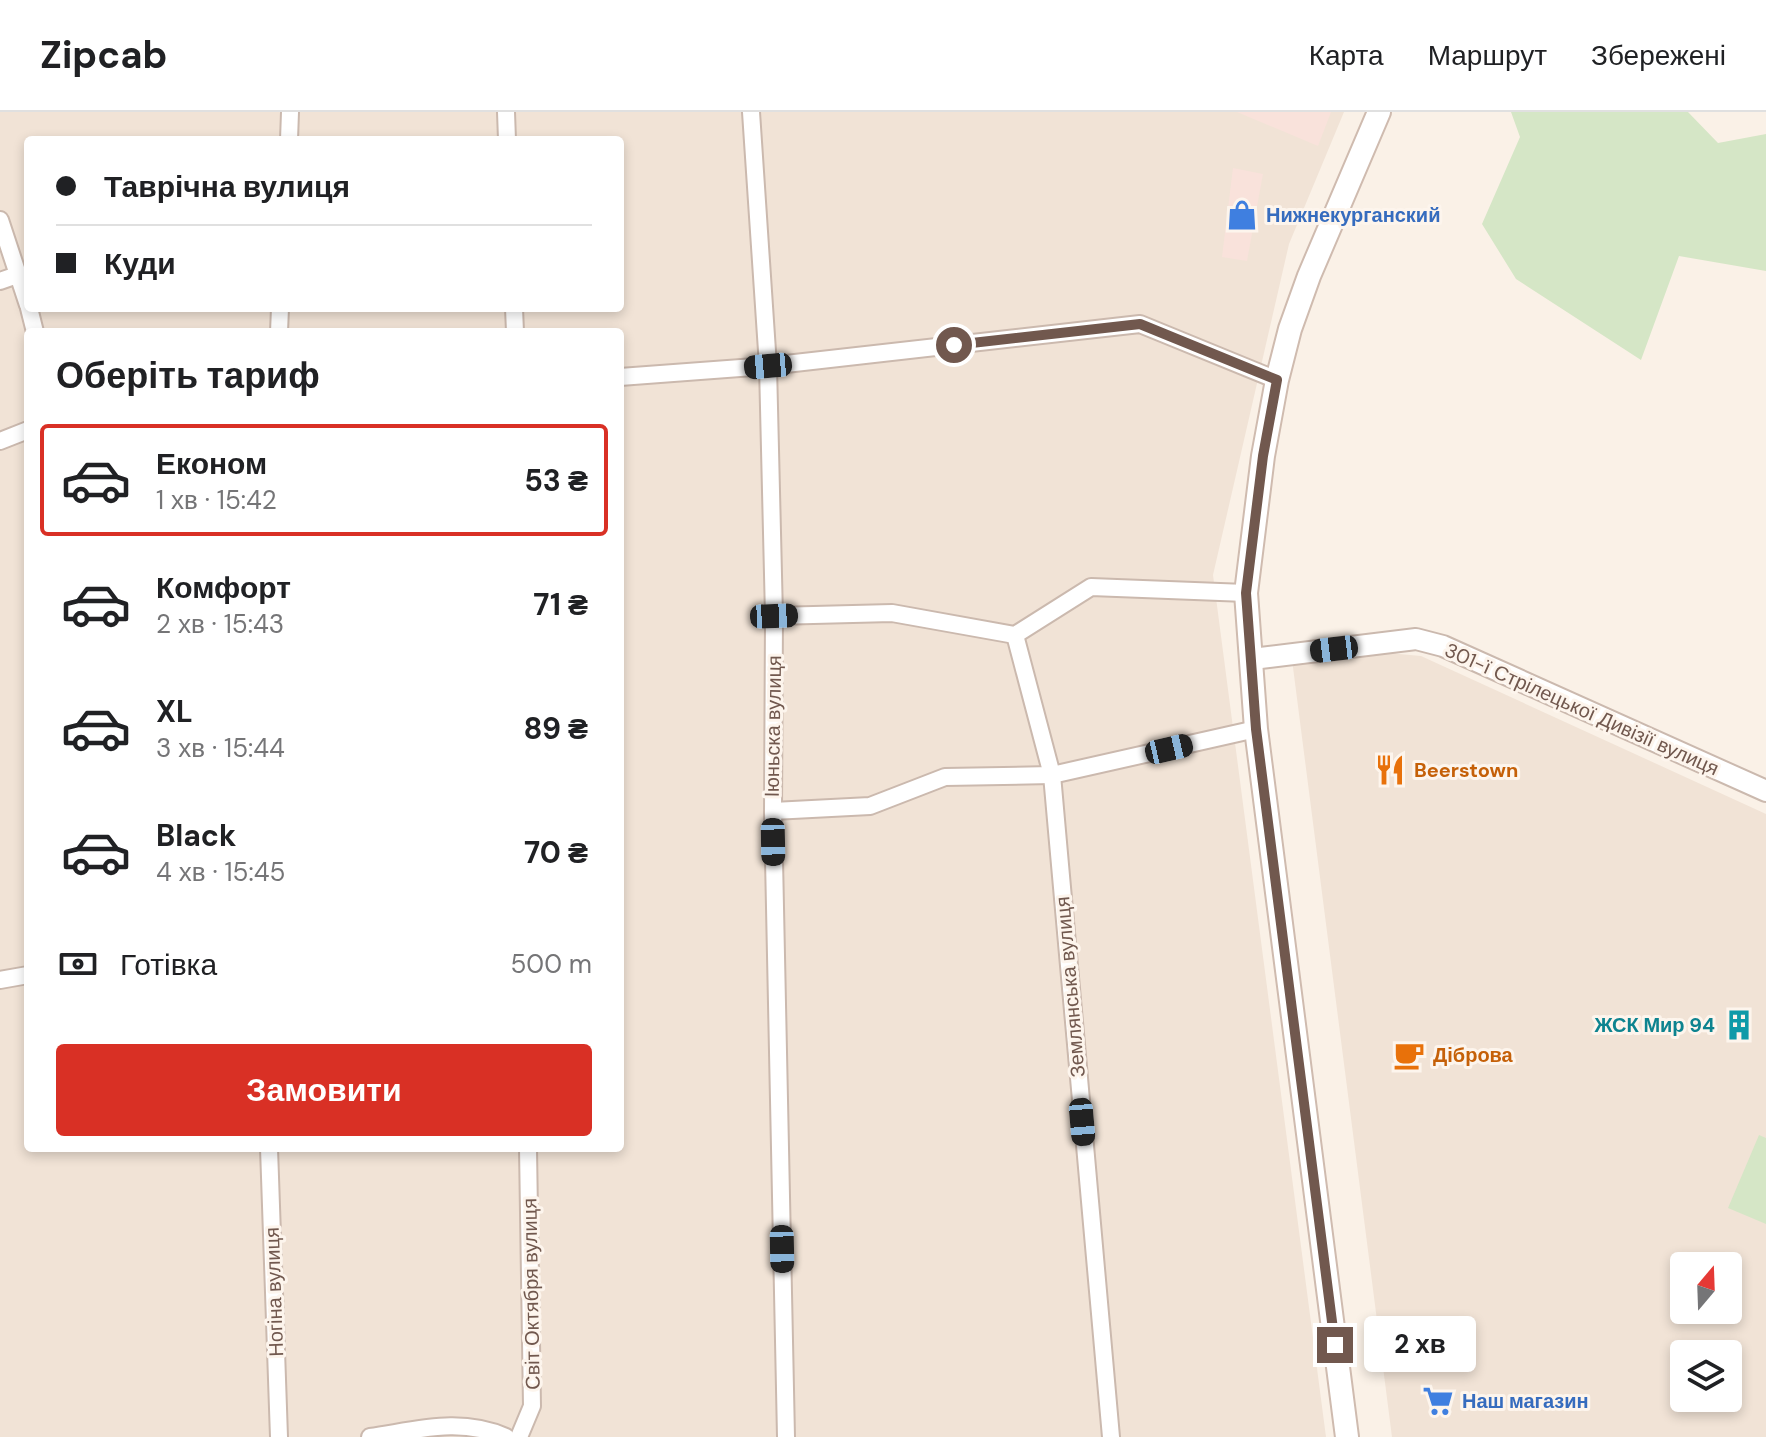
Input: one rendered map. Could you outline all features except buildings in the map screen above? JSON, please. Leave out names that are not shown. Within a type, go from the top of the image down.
[{"type":"main road","points":[[1347,1437],[1256,729],[1246,593],[1263,456],[1277,380],[1309,276],[1379,112]]},
{"type":"street","points":[[289,136],[290,112]]},
{"type":"street","points":[[506,112],[507,136]]},
{"type":"street","name":"Iюньска вулиця","points":[[751,112],[768,366],[774,616],[773,811],[786,1437]]},
{"type":"street","points":[[0,220],[24,290]]},
{"type":"street","points":[[0,281],[20,274]]},
{"type":"street","points":[[624,377],[768,366],[1140,324],[1277,380]]},
{"type":"street","points":[[0,441],[24,432]]},
{"type":"street","points":[[774,616],[892,613],[1015,635],[1091,587],[1246,593]]},
{"type":"street","name":"Землянська вулиця","points":[[1015,635],[1052,775],[1111,1437]]},
{"type":"street","name":"301-ї Стрілецької Дивізії вулиця","points":[[1252,659],[1416,639],[1429,642],[1766,791]]},
{"type":"street","points":[[773,811],[870,806],[945,777],[1052,775],[1256,729]]},
{"type":"street","points":[[0,980],[24,976]]},
{"type":"street","name":"Ногіна вулиця","points":[[269,1152],[279,1437]]},
{"type":"street","name":"Світ Октября вулиця","points":[[519,1437],[532,1406],[528,1152]]},
{"type":"street","points":[[370,1437],[455,1424],[490,1430],[506,1437]]},
{"type":"shaded area","points":[[0,112],[1344,112],[1289,244],[1213,575],[1326,1437],[0,1437]]},
{"type":"shaded area","points":[[1237,112],[1331,112],[1318,146]]},
{"type":"shaded area","name":"Нижнекурганский","points":[[1233,168],[1263,174],[1247,261],[1222,257]]},
{"type":"shaded area","points":[[1290,644],[1421,656],[1766,814],[1766,1437],[1392,1437]]},
{"type":"green space","points":[[1511,112],[1688,112],[1718,143],[1766,134],[1766,271],[1679,256],[1641,360],[1516,279],[1482,224],[1520,137]]},
{"type":"green space","points":[[1759,1135],[1766,1138],[1766,1224],[1728,1208]]},
{"type":"place","name":"Нижнекурганский","points":[[1242,215]]},
{"type":"place","name":"Beerstown","points":[[1390,770]]},
{"type":"place","name":"ЖСК Мир 94","points":[[1739,1025]]},
{"type":"place","name":"Діброва","points":[[1409,1055]]},
{"type":"place","name":"Наш магазин","points":[[1438,1401]]},
{"type":"route","points":[[954,345],[1140,324],[1277,380],[1263,456],[1246,593],[1256,729],[1335,1345]]}]
